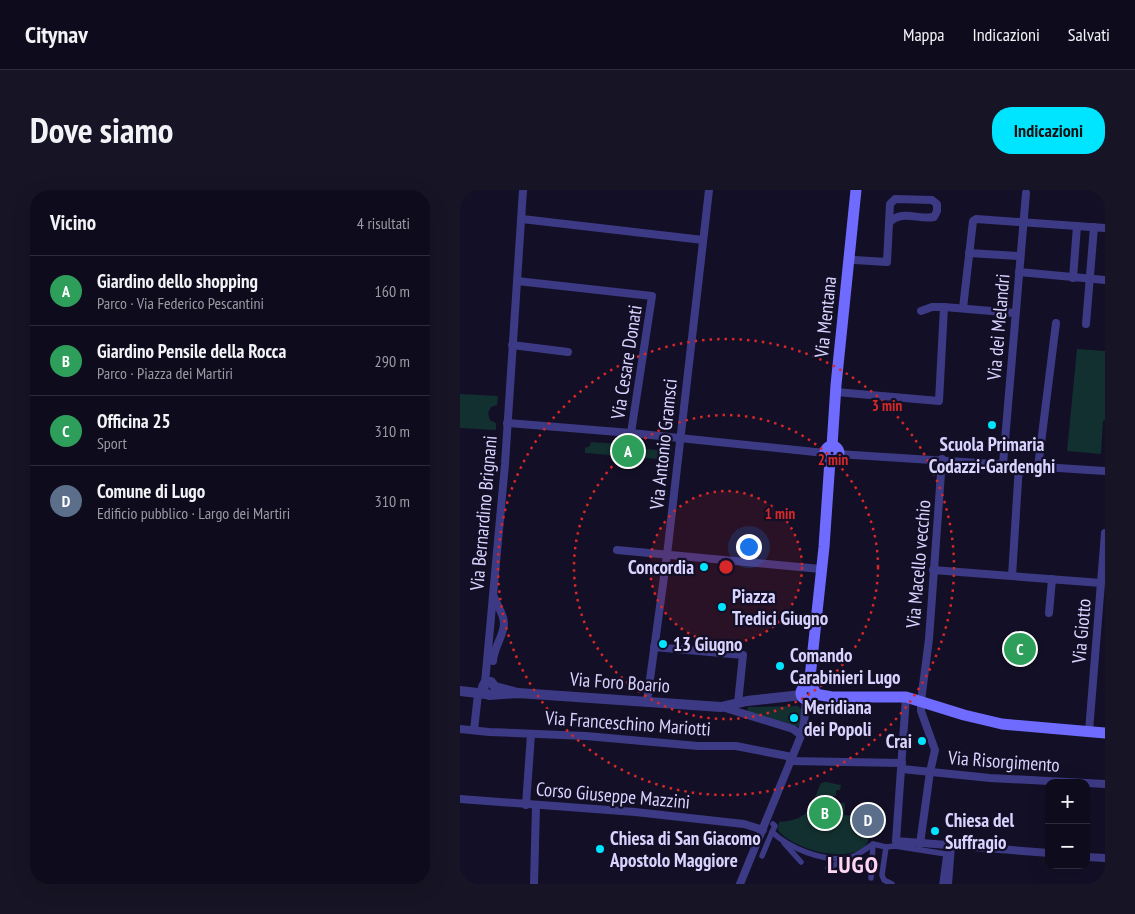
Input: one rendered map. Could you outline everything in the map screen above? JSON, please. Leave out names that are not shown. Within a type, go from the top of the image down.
[{"type":"main road","name":"Via Mentana","points":[[808,694],[856,190]]},
{"type":"main road","points":[[808,694],[832,697],[906,698],[1002,724],[1105,732]]},
{"type":"street","name":"Via Bernardino Brignani","points":[[474,730],[488,689],[491,654],[491,615],[494,598],[523,190]]},
{"type":"street","name":"Via Antonio Gramsci","points":[[647,701],[667,555],[709,190]]},
{"type":"street","name":"Via dei Melandri","points":[[1003,464],[1026,193]]},
{"type":"street","points":[[854,260],[887,262],[889,223],[890,204],[894,199],[932,200],[937,204],[938,211],[934,217],[896,216],[889,223]]},
{"type":"street","points":[[522,219],[703,240]]},
{"type":"street","points":[[963,308],[973,221],[976,219],[1105,228]]},
{"type":"street","points":[[1073,278],[1077,226]]},
{"type":"street","points":[[1086,324],[1094,227]]},
{"type":"street","points":[[969,253],[1020,256]]},
{"type":"street","points":[[1019,272],[1105,280]]},
{"type":"street","name":"Via Cesare Donati","points":[[517,281],[652,296],[631,433]]},
{"type":"street","points":[[836,392],[939,401],[944,306]]},
{"type":"street","points":[[921,311],[932,307],[944,306],[1015,313]]},
{"type":"street","points":[[1038,467],[1056,323]]},
{"type":"street","points":[[512,345],[568,352]]},
{"type":"street","points":[[507,423],[831,453],[1105,470]]},
{"type":"street","name":"Via Macello vecchio","points":[[920,844],[935,750],[921,711],[921,701],[929,639],[942,459]]},
{"type":"street","points":[[1012,576],[1019,466]]},
{"type":"street","name":"Via Giotto","points":[[1089,731],[1102,605],[1101,583],[1105,533]]},
{"type":"street","points":[[617,550],[821,569]]},
{"type":"street","points":[[934,570],[1101,583]]},
{"type":"street","points":[[1049,613],[1052,579]]},
{"type":"street","points":[[491,654],[502,634],[504,622],[494,598]]},
{"type":"street","points":[[491,615],[501,614]]},
{"type":"street","points":[[490,636],[499,640]]},
{"type":"street","points":[[654,647],[743,655],[738,702]]},
{"type":"street","name":"Via Foro Boario","points":[[460,689],[488,689],[518,693],[721,706],[793,729],[801,735]]},
{"type":"street","points":[[740,884],[801,735],[808,694]]},
{"type":"street","name":"Via Foro Boario","points":[[721,706],[738,702],[808,694]]},
{"type":"street","points":[[896,841],[906,698]]},
{"type":"street","name":"Via Franceschino Mariotti","points":[[460,729],[586,736],[698,746],[736,746],[791,760],[902,766]]},
{"type":"street","points":[[526,805],[531,734]]},
{"type":"street","name":"Via Risorgimento","points":[[902,766],[930,772],[1045,781]]},
{"type":"street","name":"Via Risorgimento","points":[[1090,783],[1105,784]]},
{"type":"street","name":"Corso Giuseppe Mazzini","points":[[460,799],[635,812],[744,824],[763,830]]},
{"type":"street","points":[[534,884],[536,806]]},
{"type":"street","points":[[762,856],[772,832],[773,824]]},
{"type":"street","points":[[772,832],[801,862]]},
{"type":"street","points":[[780,840],[822,856],[849,858]]},
{"type":"street","points":[[886,847],[896,841],[1045,853]]},
{"type":"street","points":[[870,878],[873,844]]},
{"type":"street","points":[[828,868],[873,844],[886,847],[895,846],[946,854],[942,884]]},
{"type":"street","points":[[948,884],[951,846]]},
{"type":"street","points":[[886,847],[882,875],[887,882],[893,884]]},
{"type":"street","points":[[1090,856],[1105,858]]},
{"type":"green space","points":[[1077,349],[1105,351],[1105,420],[1103,421],[1101,454],[1067,451]]},
{"type":"green space","points":[[460,394],[498,396],[497,405],[491,407],[488,413],[490,420],[496,423],[496,430],[460,428]]},
{"type":"green space","points":[[591,442],[635,445],[644,449],[656,450],[672,446],[670,460],[585,453],[585,448],[590,446]]},
{"type":"green space","points":[[798,706],[802,710],[800,727],[747,712],[748,707]]},
{"type":"green space","points":[[821,783],[841,785],[840,790],[836,790],[836,796],[833,796],[832,802],[845,803],[844,815],[868,817],[869,821],[871,821],[868,842],[864,847],[855,852],[831,854],[818,852],[794,843],[778,830],[779,822],[797,819],[808,811]]},
{"type":"place","name":"Scuola Primaria Codazzi-Gardenghi","points":[[992,425]]},
{"type":"place","name":"Giardino dello shopping","points":[[628,451]]},
{"type":"place","name":"Concordia","points":[[704,567]]},
{"type":"place","name":"Piazza Tredici Giugno","points":[[722,607]]},
{"type":"place","name":"13 Giugno","points":[[663,644]]},
{"type":"place","name":"Officina 25","points":[[1020,649]]},
{"type":"place","name":"Comando Carabinieri Lugo","points":[[780,666]]},
{"type":"place","name":"Meridiana dei Popoli","points":[[794,718]]},
{"type":"place","name":"Crai","points":[[922,741]]},
{"type":"place","name":"Giardino Pensile della Rocca","points":[[825,813]]},
{"type":"place","name":"Comune di Lugo","points":[[868,820]]},
{"type":"place","name":"Chiesa del Suffragio","points":[[935,831]]},
{"type":"place","name":"Chiesa di San Giacomo Apostolo Maggiore","points":[[600,849]]},
{"type":"district","name":"LUGO","points":[[853,865]]}]
